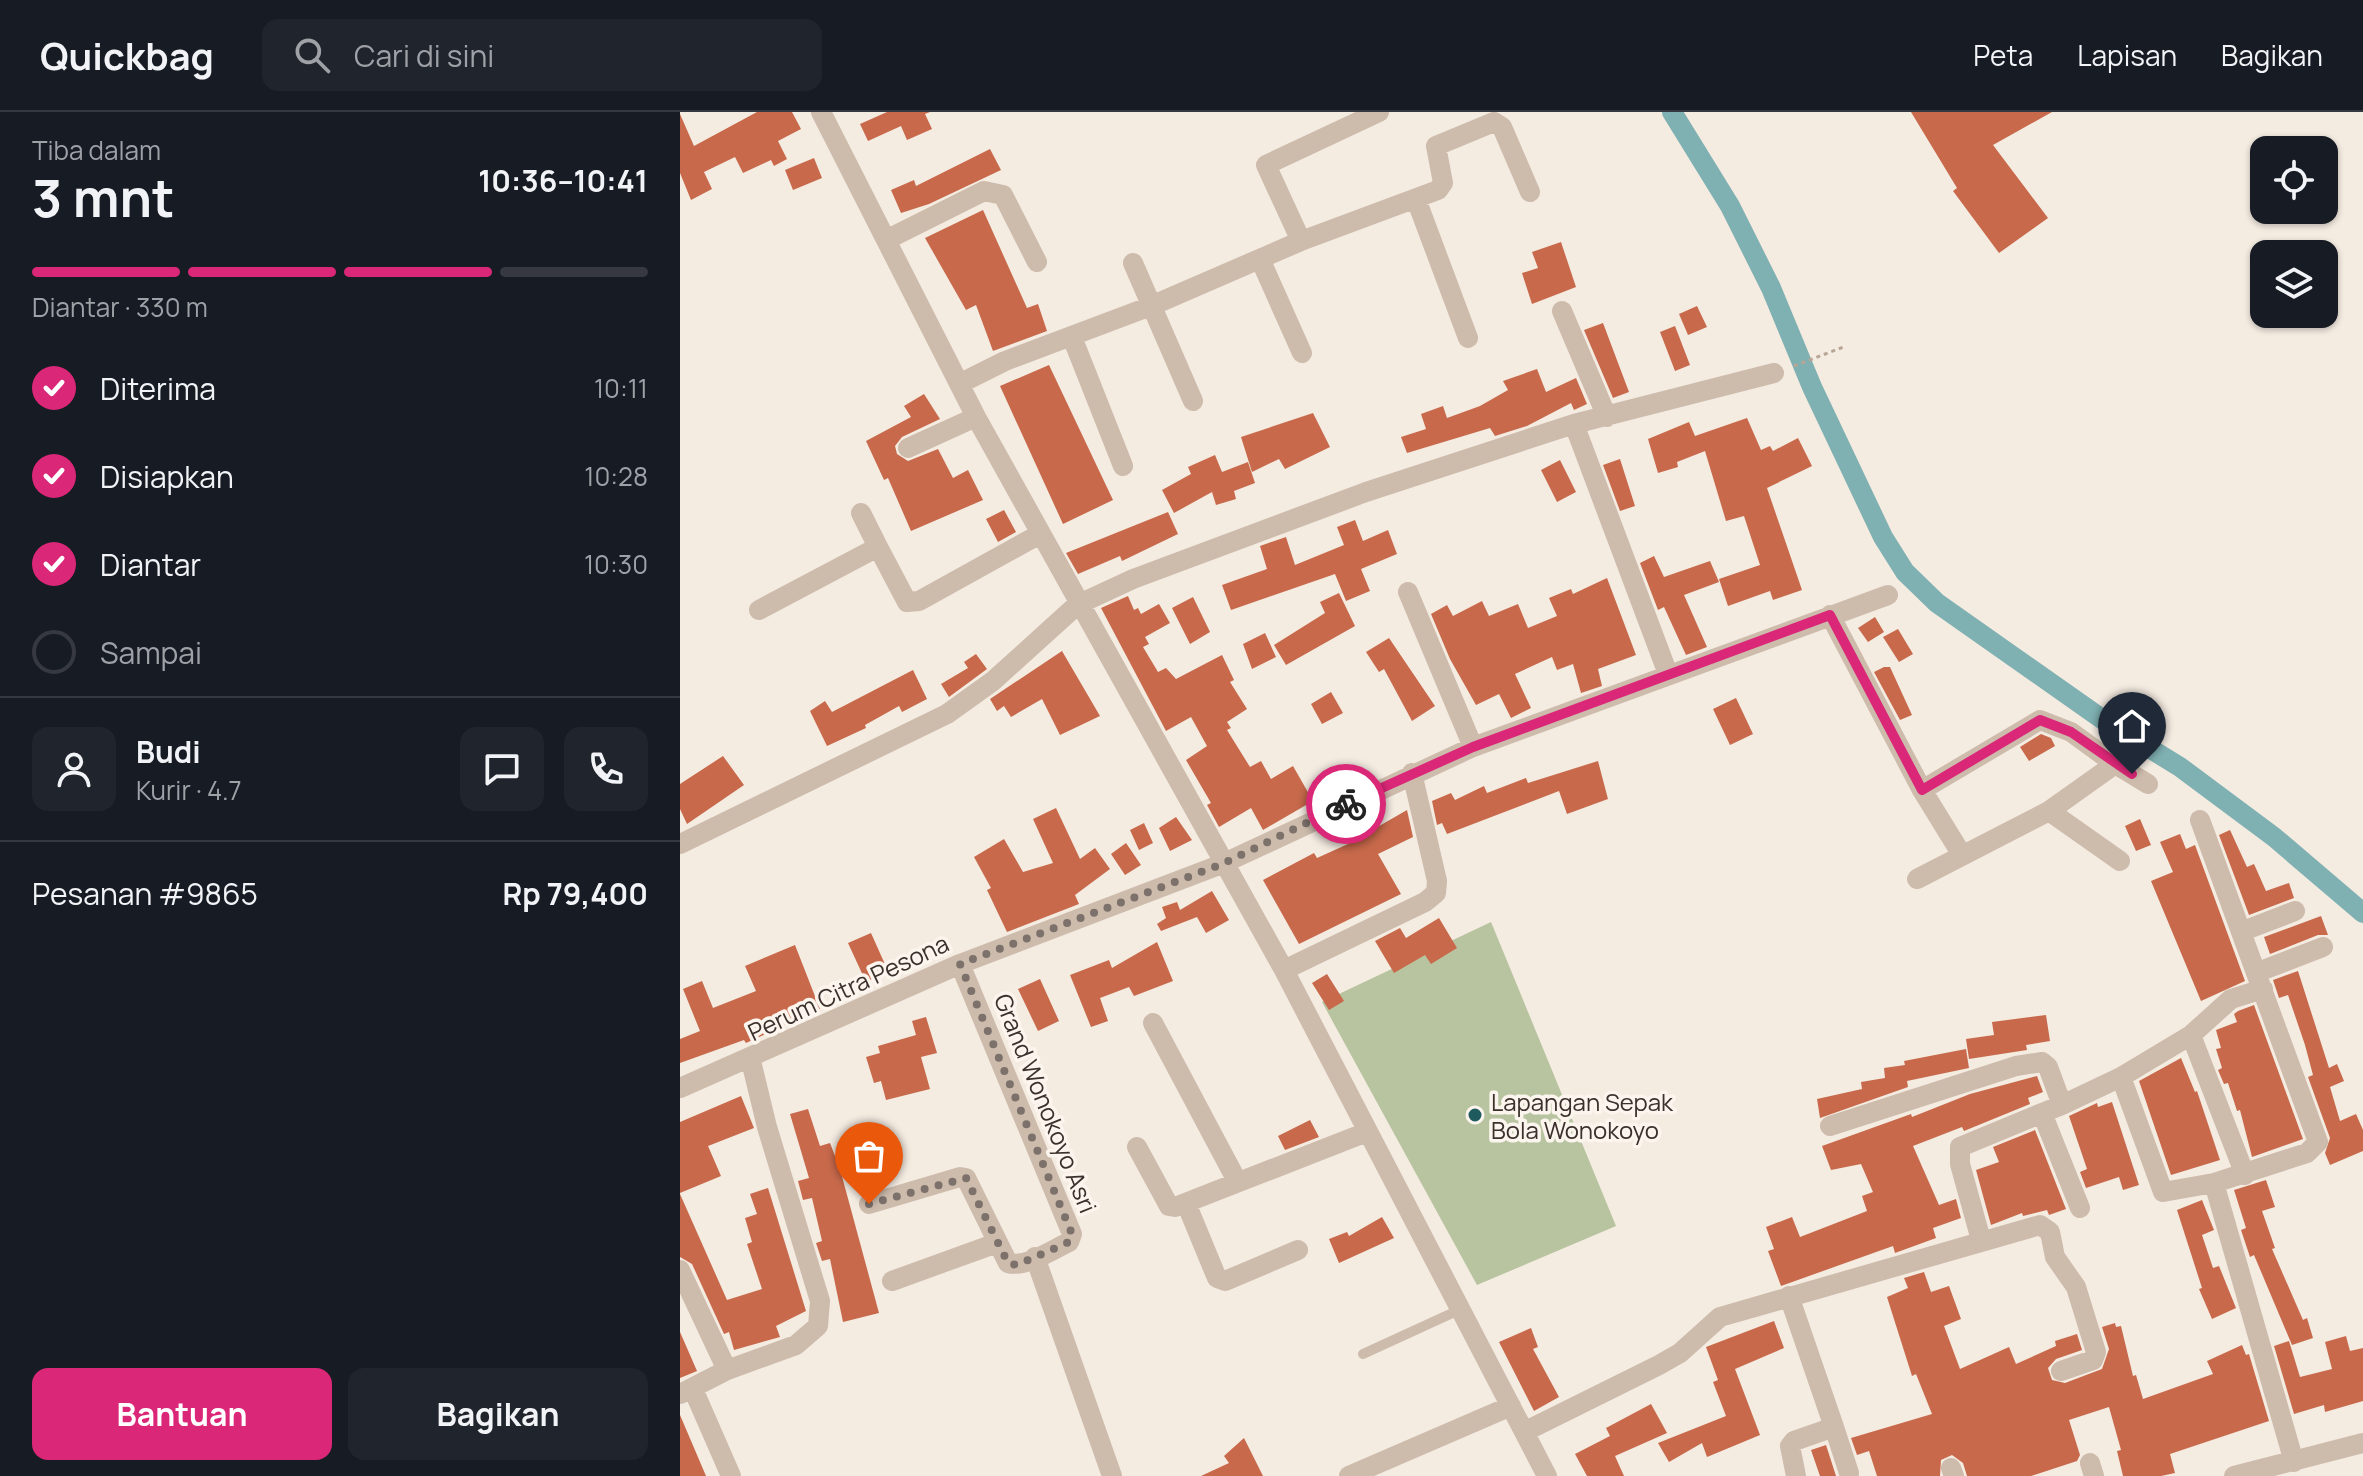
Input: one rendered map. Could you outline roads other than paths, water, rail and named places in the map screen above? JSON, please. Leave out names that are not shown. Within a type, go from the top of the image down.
[{"type":"street","points":[[821,112],[976,417],[1077,605],[1134,698],[1222,864],[1284,970],[1547,1476]]},
{"type":"street","points":[[1301,241],[1266,165],[1272,159],[1379,112]]},
{"type":"street","points":[[961,383],[1005,361],[1151,306],[1301,241],[1442,187],[1436,146],[1494,122],[1502,127],[1530,192]]},
{"type":"street","points":[[886,240],[984,191],[992,191],[1003,195],[1037,262]]},
{"type":"street","points":[[1416,199],[1468,338]]},
{"type":"street","points":[[1260,259],[1302,353]]},
{"type":"street","points":[[1133,263],[1193,401]]},
{"type":"street","points":[[1562,311],[1607,417]]},
{"type":"street","points":[[1072,337],[1123,466]]},
{"type":"street","points":[[680,844],[947,714],[993,681],[1077,605],[1133,579],[1366,492],[1574,424],[1774,373]]},
{"type":"street","points":[[908,448],[976,417]]},
{"type":"street","points":[[1574,424],[1668,674]]},
{"type":"street","points":[[861,513],[907,602],[919,601],[1040,534]]},
{"type":"street","points":[[759,610],[878,547]]},
{"type":"street","points":[[1408,592],[1473,747]]},
{"type":"street","name":"Perum Citra Pesona","points":[[686,1392],[727,1370],[796,1345],[818,1326],[820,1301],[750,1057],[960,964],[1222,864],[1473,747],[1888,595]]},
{"type":"street","points":[[1830,615],[1922,790],[1962,855]]},
{"type":"street","points":[[1922,790],[2040,720],[2071,732],[2148,784]]},
{"type":"street","points":[[1917,879],[2049,811],[2115,764]]},
{"type":"street","points":[[1284,970],[1425,902],[1436,893],[1437,881],[1412,773]]},
{"type":"street","points":[[2049,811],[2120,861]]},
{"type":"street","points":[[2121,1077],[2159,1188],[2170,1193],[2245,1175],[2307,1153],[2318,1142],[2200,820]]},
{"type":"street","points":[[2243,931],[2295,911]]},
{"type":"street","points":[[1987,1239],[1960,1164],[1960,1147],[2121,1077],[2191,1035],[2231,999],[2323,947]]},
{"type":"street","name":"Grand Wonokoyo Asri","points":[[960,964],[1072,1234],[1069,1242],[1035,1257]]},
{"type":"street","points":[[1153,1023],[1237,1181]]},
{"type":"street","points":[[2191,1035],[2245,1175]]},
{"type":"street","points":[[680,1088],[750,1057]]},
{"type":"street","points":[[1830,1126],[2036,1060],[2048,1067],[2062,1105]]},
{"type":"street","points":[[2042,1113],[2080,1208]]},
{"type":"street","points":[[1137,1147],[1169,1206],[1186,1203],[1367,1132]]},
{"type":"street","points":[[869,1204],[966,1178],[1008,1263],[1017,1265],[1035,1257],[1112,1476]]},
{"type":"street","points":[[2214,1183],[2294,1462]]},
{"type":"street","points":[[1186,1203],[1217,1278],[1225,1281],[1298,1250]]},
{"type":"street","points":[[1524,1432],[1680,1353],[1720,1317],[2040,1225],[2046,1227],[2055,1257],[2076,1287],[2096,1356],[2061,1371]]},
{"type":"street","points":[[892,1281],[997,1243]]},
{"type":"street","points":[[680,1270],[727,1370]]},
{"type":"street","points":[[1789,1296],[1849,1473]]},
{"type":"street","points":[[686,1392],[730,1476]]},
{"type":"street","points":[[1349,1476],[1511,1406]]},
{"type":"street","points":[[1796,1476],[1790,1453],[1794,1441],[1834,1427]]},
{"type":"street","points":[[2234,1476],[2363,1443]]},
{"type":"lane","points":[[1363,1354],[1459,1310]]},
{"type":"waterway","points":[[1672,112],[1730,206],[1771,288],[1812,387],[1883,537],[1905,572],[1937,603],[2102,719],[2180,767],[2274,837],[2363,913]]},
{"type":"place","name":"Lapangan Sepak Bola Wonokoyo","points":[[1475,1115]]}]
